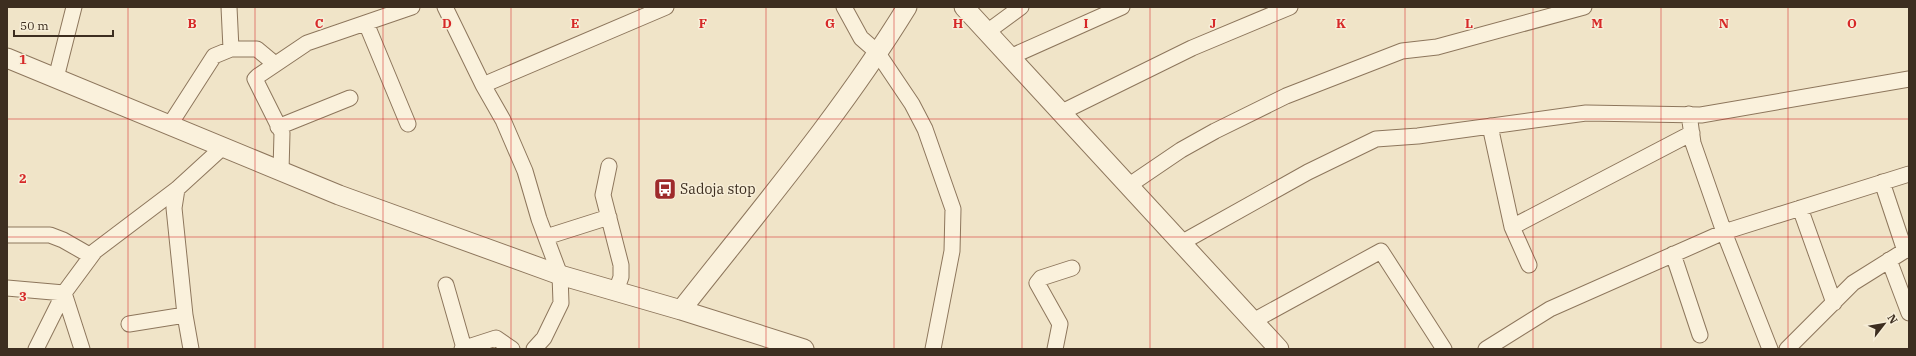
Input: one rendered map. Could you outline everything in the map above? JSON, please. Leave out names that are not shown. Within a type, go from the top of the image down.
[{"type":"street","points":[[56,78],[74,7]]},
{"type":"street","points":[[229,7],[231,49]]},
{"type":"street","points":[[445,7],[483,86],[503,120],[525,171],[560,275],[561,304],[544,338],[534,349]]},
{"type":"street","points":[[483,86],[666,7]]},
{"type":"street","points":[[844,7],[861,38],[877,52],[912,104],[925,129],[953,209],[952,251],[933,349]]},
{"type":"street","points":[[681,310],[820,132],[907,7]]},
{"type":"street","points":[[964,7],[1060,113],[1279,349]]},
{"type":"street","points":[[987,32],[1021,7]]},
{"type":"street","points":[[1010,57],[1122,7]]},
{"type":"street","points":[[1060,113],[1192,48],[1290,7]]},
{"type":"street","points":[[1128,186],[1186,147],[1286,96],[1402,51],[1437,47],[1584,7]]},
{"type":"street","points":[[281,171],[282,132],[278,127],[256,79],[275,64],[307,43],[409,8]]},
{"type":"street","points":[[366,23],[408,124]]},
{"type":"street","points":[[169,126],[214,56],[231,49],[257,49],[275,64]]},
{"type":"street","points":[[7,58],[338,195],[560,275],[681,310],[804,349]]},
{"type":"street","points":[[1181,243],[1308,172],[1376,139],[1418,136],[1586,113],[1701,115],[1909,79]]},
{"type":"street","points":[[278,127],[350,98]]},
{"type":"street","points":[[1689,114],[1693,143],[1724,232],[1770,349]]},
{"type":"street","points":[[1490,126],[1512,227],[1529,265]]},
{"type":"street","points":[[1512,227],[1692,133]]},
{"type":"street","points":[[36,349],[64,293],[95,251],[177,189],[223,147]]},
{"type":"street","points":[[609,166],[603,195],[621,265],[621,277],[616,291]]},
{"type":"street","points":[[1486,349],[1508,343],[1550,309],[1724,232],[1909,174]]},
{"type":"street","points":[[1786,349],[1853,283],[1907,250],[1882,182]]},
{"type":"street","points":[[177,189],[174,208],[185,315],[191,349]]},
{"type":"street","points":[[1800,208],[1834,302]]},
{"type":"street","points":[[546,237],[609,217]]},
{"type":"street","points":[[7,235],[50,235],[63,240],[91,256]]},
{"type":"street","points":[[1253,321],[1381,251],[1444,349]]},
{"type":"street","points":[[1674,254],[1700,335]]},
{"type":"street","points":[[1889,260],[1909,313]]},
{"type":"street","points":[[1055,349],[1060,324],[1037,283],[1041,278],[1072,268]]},
{"type":"street","points":[[446,285],[463,349],[496,338],[512,349]]},
{"type":"street","points":[[7,288],[64,293]]},
{"type":"street","points":[[64,293],[82,349]]},
{"type":"street","points":[[129,324],[185,315]]},
{"type":"place","name":"Sadoja stop","points":[[665,189]]}]
